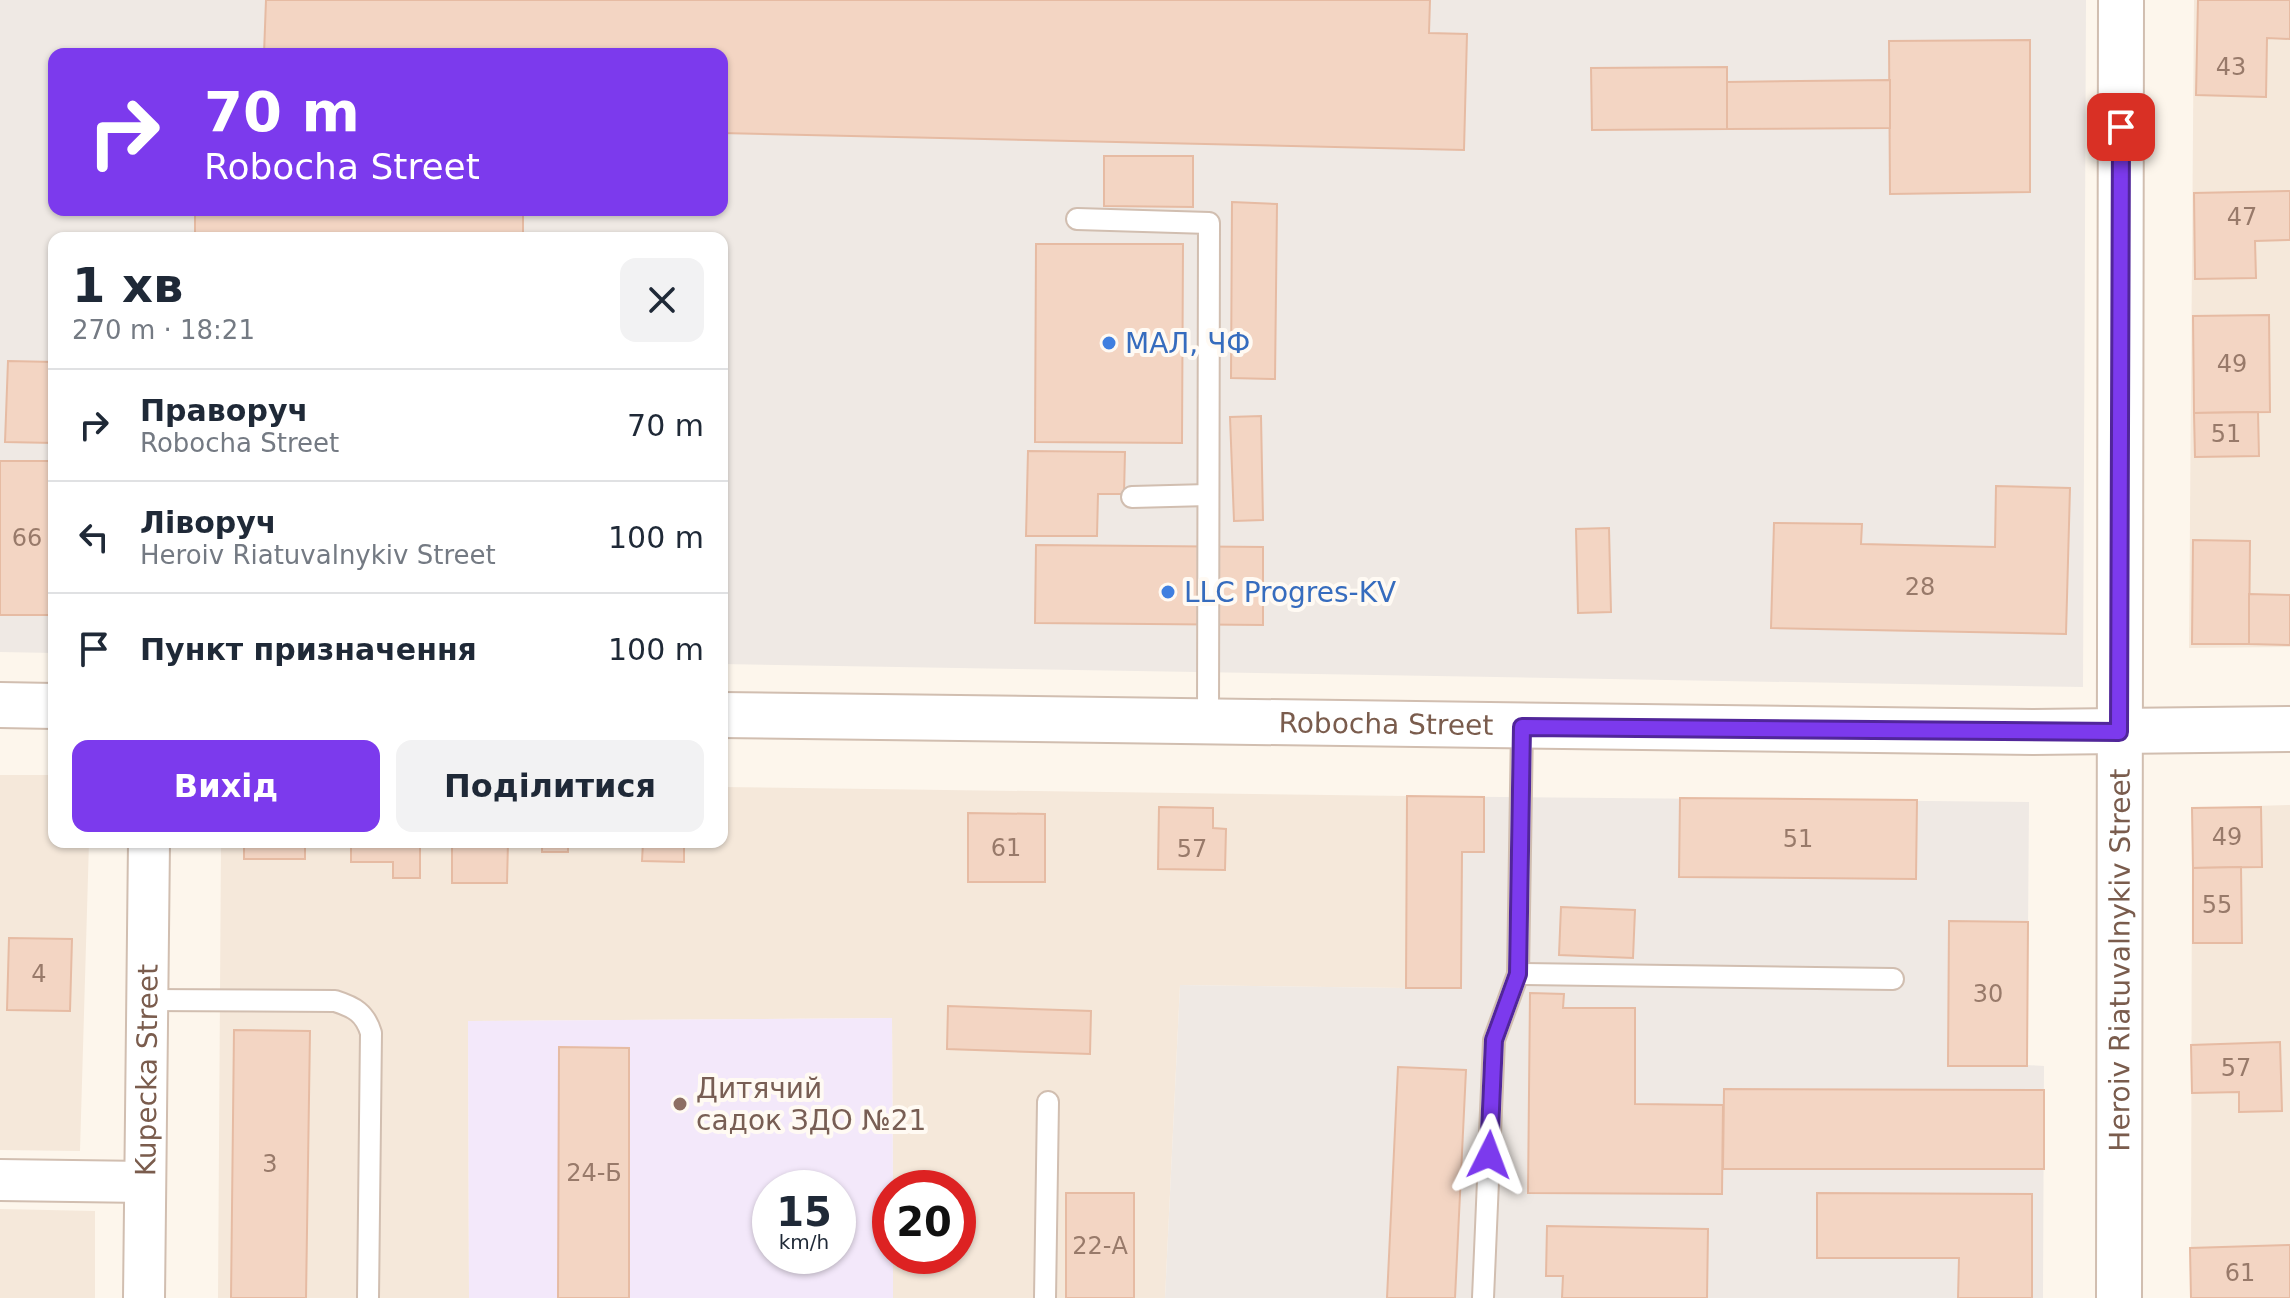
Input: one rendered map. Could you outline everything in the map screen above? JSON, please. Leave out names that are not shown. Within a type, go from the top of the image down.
[{"type":"street","name":"Heroiv Riatuvalnykiv Street","points":[[2119,1298],[2121,0]]},
{"type":"street","points":[[0,705],[48,706]]},
{"type":"street","name":"Robocha Street","points":[[728,715],[1522,727],[2119,732],[2290,729]]},
{"type":"street","name":"Kupecka Street","points":[[144,1298],[149,848]]},
{"type":"street","points":[[0,1180],[145,1182]]},
{"type":"lane","points":[[1077,219],[1209,223],[1208,721]]},
{"type":"lane","points":[[1132,497],[1208,495]]},
{"type":"lane","points":[[1483,1298],[1494,1040],[1518,974],[1522,727]]},
{"type":"lane","points":[[1518,974],[1893,979]]},
{"type":"lane","points":[[146,1000],[335,1001],[353,1007],[367,1020],[371,1033],[368,1298]]},
{"type":"lane","points":[[1045,1298],[1048,1102]]},
{"type":"shaded area","points":[[0,0],[2086,0],[2083,687],[728,664],[728,232],[48,232],[48,653],[0,652]]},
{"type":"shaded area","points":[[2194,0],[2290,0],[2290,647],[2189,648]]},
{"type":"shaded area","points":[[0,775],[48,775],[48,848],[89,848],[80,1151],[0,1150]]},
{"type":"shaded area","points":[[728,787],[1407,796],[1406,988],[1180,985],[1165,1298],[893,1298],[893,1274],[976,1274],[976,1170],[893,1170],[892,1018],[468,1021],[469,1298],[218,1298],[221,848],[728,848]]},
{"type":"shaded area","points":[[1407,796],[2029,802],[2027,1065],[2044,1066],[2043,1298],[1165,1298],[1180,985],[1406,988]]},
{"type":"shaded area","points":[[2290,805],[2290,1298],[2191,1298],[2192,808]]},
{"type":"shaded area","name":"Дитячий садок ЗДО №21","points":[[892,1018],[893,1170],[872,1170],[872,1274],[893,1274],[893,1298],[469,1298],[468,1021]]},
{"type":"shaded area","points":[[0,1209],[95,1211],[95,1298],[0,1298]]},
{"type":"building","points":[[266,0],[1430,0],[1429,33],[1467,34],[1464,150],[728,133],[728,48],[264,48]]},
{"type":"building","points":[[2198,0],[2290,0],[2290,39],[2267,38],[2266,97],[2196,95]]},
{"type":"building","points":[[2030,40],[2030,192],[1890,194],[1889,41]]},
{"type":"building","points":[[1727,67],[1727,129],[1592,130],[1591,68]]},
{"type":"building","points":[[1890,80],[1890,128],[1727,129],[1727,82]]},
{"type":"building","points":[[1104,156],[1193,156],[1193,207],[1104,206]]},
{"type":"building","points":[[2290,191],[2290,240],[2255,241],[2256,278],[2195,279],[2194,193]]},
{"type":"building","points":[[1232,202],[1277,204],[1275,379],[1231,378]]},
{"type":"building","points":[[195,216],[523,216],[523,232],[195,232]]},
{"type":"building","name":"МАЛ, ЧФ","points":[[1036,244],[1183,244],[1182,443],[1035,442]]},
{"type":"building","points":[[2269,315],[2270,412],[2194,413],[2193,316]]},
{"type":"building","points":[[8,361],[48,362],[48,443],[5,442]]},
{"type":"building","points":[[2258,412],[2259,456],[2195,457],[2194,413]]},
{"type":"building","points":[[1261,416],[1263,520],[1234,521],[1230,417]]},
{"type":"building","points":[[1028,451],[1125,452],[1124,494],[1098,494],[1097,536],[1026,536]]},
{"type":"building","points":[[0,461],[48,461],[48,615],[0,615]]},
{"type":"building","points":[[1996,486],[2070,488],[2066,634],[1771,628],[1774,523],[1862,524],[1861,544],[1995,547]]},
{"type":"building","points":[[1609,528],[1611,612],[1578,613],[1576,529]]},
{"type":"building","points":[[2193,540],[2250,541],[2249,644],[2192,644]]},
{"type":"building","points":[[1036,545],[1263,547],[1263,625],[1035,623]]},
{"type":"building","points":[[2249,594],[2290,595],[2290,645],[2249,644]]},
{"type":"building","points":[[1407,796],[1484,797],[1484,852],[1462,852],[1461,988],[1406,988]]},
{"type":"building","points":[[1680,798],[1917,800],[1916,879],[1679,877]]},
{"type":"building","points":[[1159,807],[1213,808],[1213,828],[1226,829],[1225,870],[1158,869]]},
{"type":"building","points":[[2261,807],[2262,867],[2193,868],[2192,808]]},
{"type":"building","points":[[968,813],[1045,814],[1045,882],[968,882]]},
{"type":"building","points":[[244,848],[305,848],[305,859],[244,859]]},
{"type":"building","points":[[351,848],[420,848],[420,878],[393,878],[393,862],[351,862]]},
{"type":"building","points":[[452,848],[508,848],[507,883],[452,883]]},
{"type":"building","points":[[542,848],[568,848],[568,852],[542,852]]},
{"type":"building","points":[[643,848],[684,848],[684,862],[642,861]]},
{"type":"building","points":[[2241,867],[2242,943],[2193,943],[2193,868]]},
{"type":"building","points":[[1561,907],[1635,910],[1633,958],[1559,955]]},
{"type":"building","points":[[1949,921],[2028,922],[2027,1066],[1948,1066]]},
{"type":"building","points":[[9,938],[72,939],[70,1011],[7,1010]]},
{"type":"building","points":[[1530,993],[1564,994],[1563,1008],[1635,1008],[1635,1104],[1723,1105],[1722,1194],[1528,1193]]},
{"type":"building","points":[[948,1006],[1091,1011],[1090,1054],[947,1049]]},
{"type":"building","points":[[234,1030],[310,1031],[306,1298],[231,1298]]},
{"type":"building","points":[[2280,1042],[2282,1111],[2239,1112],[2239,1092],[2192,1093],[2191,1045]]},
{"type":"building","points":[[559,1047],[629,1048],[629,1298],[558,1298]]},
{"type":"building","points":[[1398,1067],[1466,1070],[1455,1298],[1387,1298]]},
{"type":"building","points":[[1724,1089],[2044,1090],[2044,1169],[1723,1169]]},
{"type":"building","points":[[1066,1193],[1134,1193],[1134,1298],[1066,1298]]},
{"type":"building","points":[[1817,1193],[2032,1194],[2032,1298],[1958,1298],[1959,1258],[1817,1258]]},
{"type":"building","points":[[1547,1226],[1708,1229],[1707,1298],[1562,1298],[1563,1276],[1546,1276]]},
{"type":"building","points":[[2290,1245],[2290,1298],[2191,1298],[2190,1248]]},
{"type":"place","name":"МАЛ, ЧФ","points":[[1109,343]]},
{"type":"place","name":"LLC Progres-KV","points":[[1168,592]]},
{"type":"place","name":"Дитячий садок ЗДО №21","points":[[680,1104]]},
{"type":"route","points":[[1489,1155],[1494,1040],[1518,974],[1522,727],[2119,732],[2121,127]]}]
